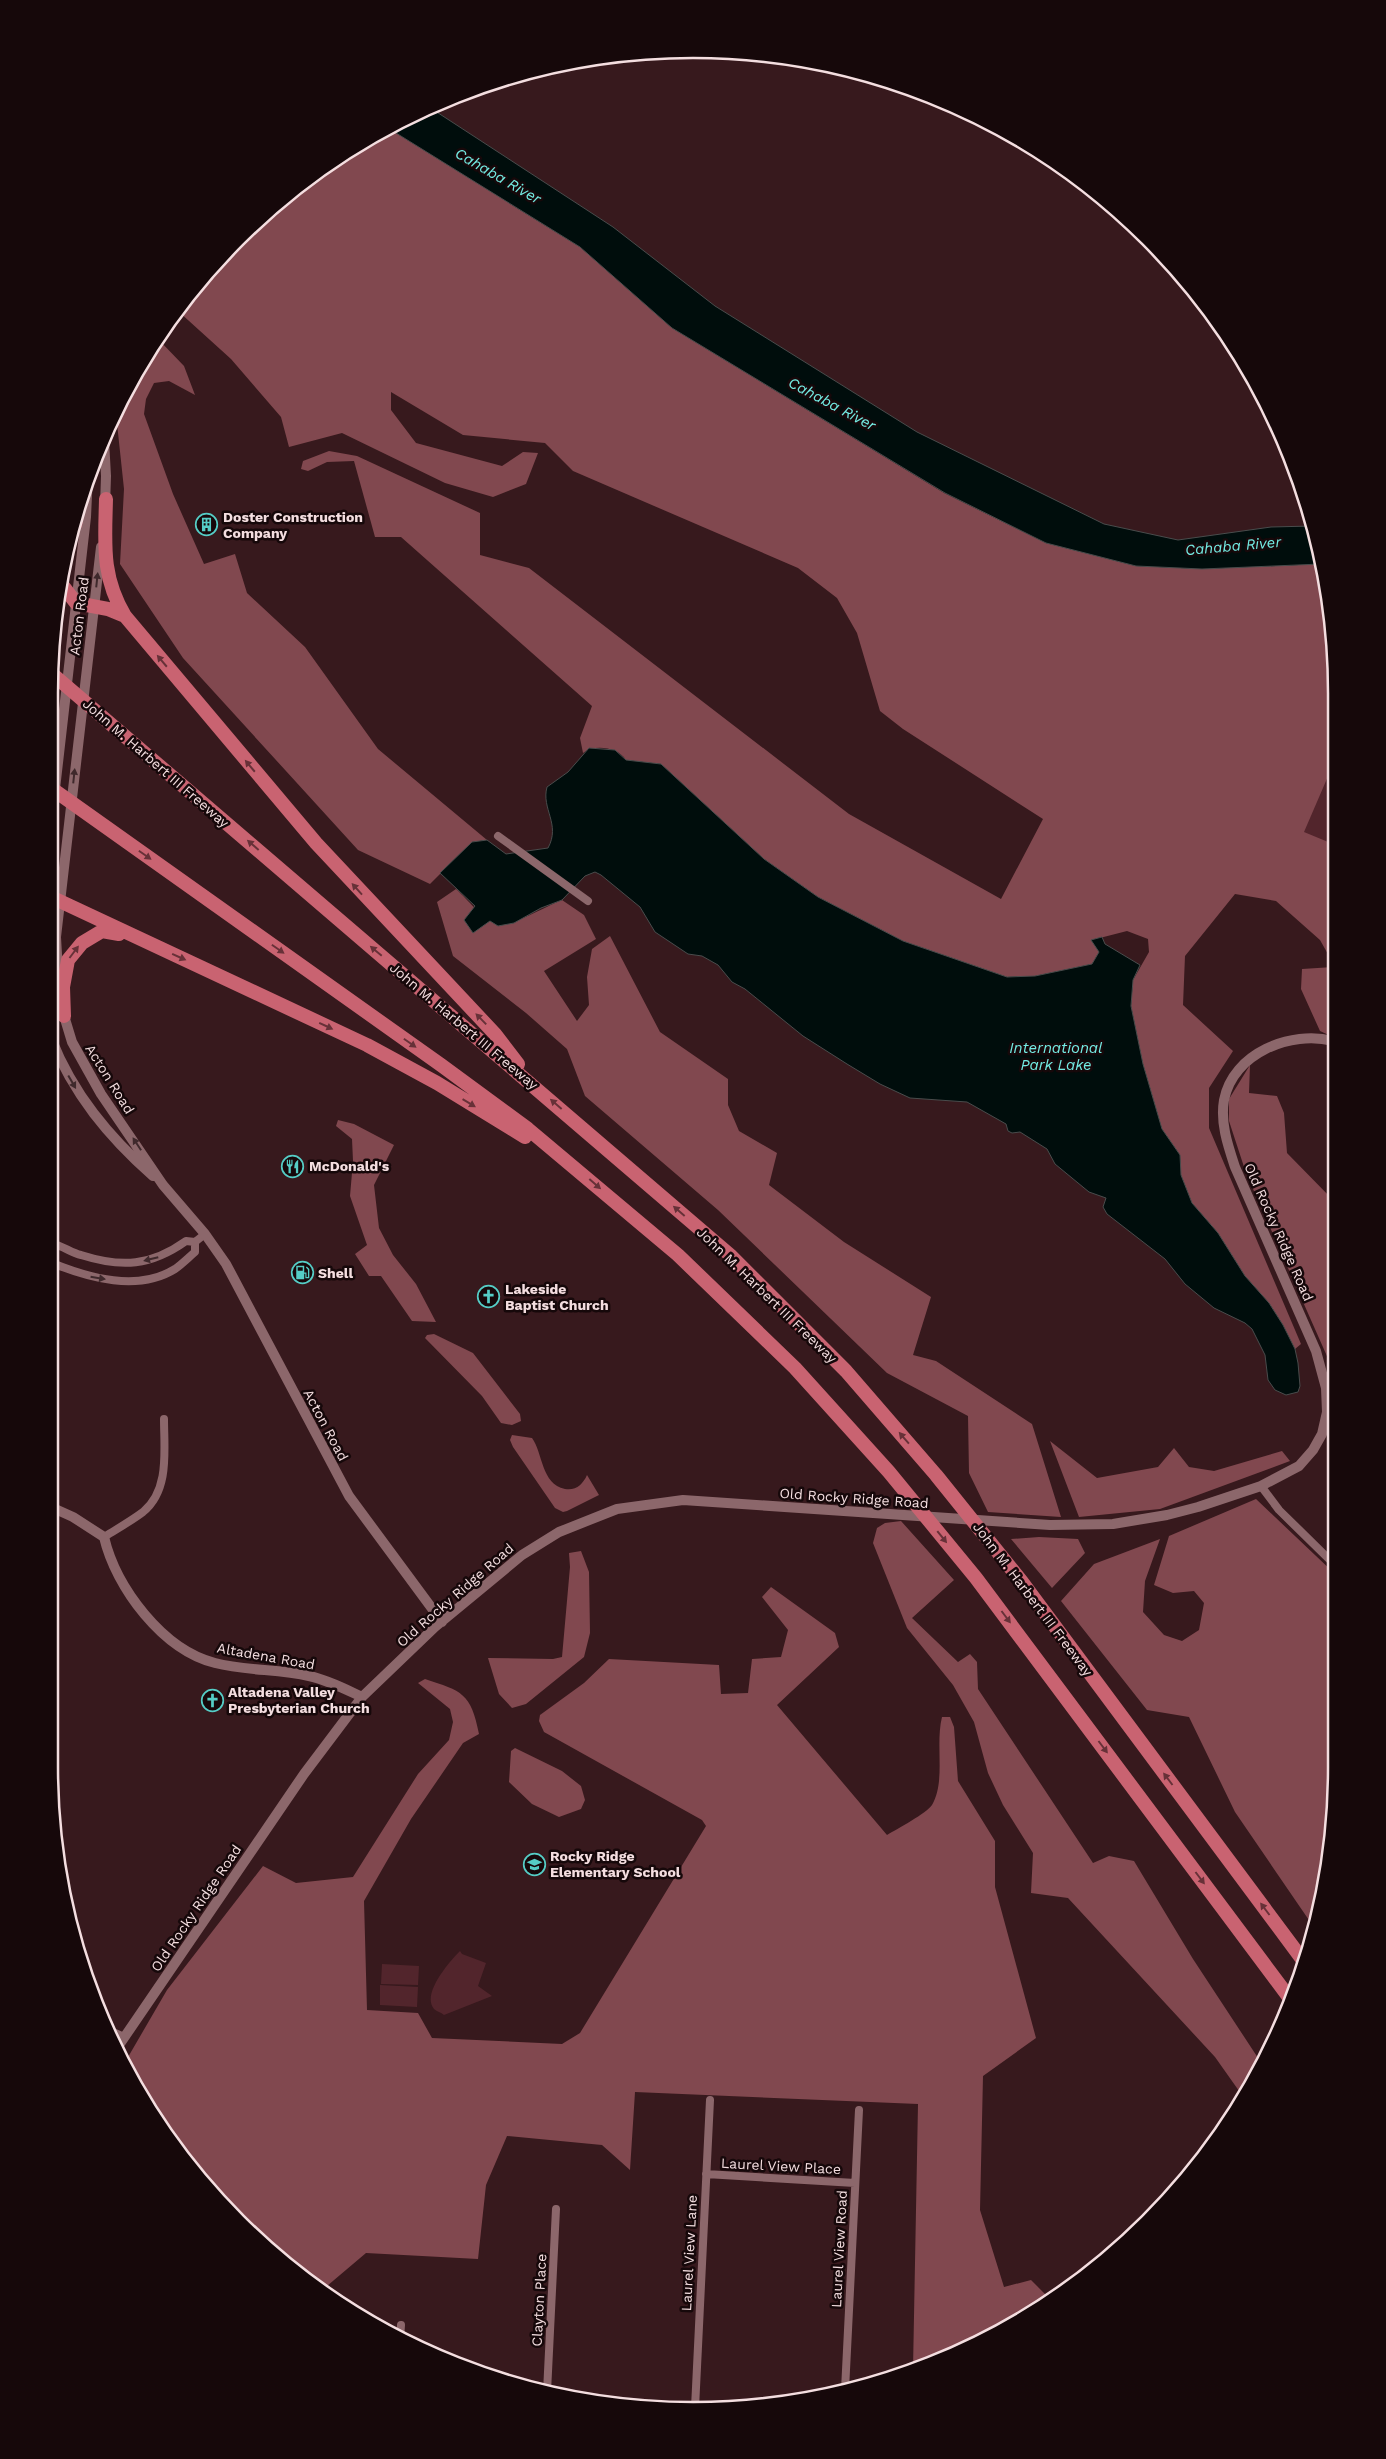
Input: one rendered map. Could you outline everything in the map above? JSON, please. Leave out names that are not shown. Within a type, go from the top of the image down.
[{"type":"highway","points":[[106,498],[105,538],[108,580],[113,597],[125,616],[316,843],[495,1034],[533,1084]]},
{"type":"highway","points":[[66,590],[76,603],[108,609],[125,616]]},
{"type":"highway","name":"John M. Harbert III Freeway","points":[[58,679],[533,1084],[730,1255],[846,1371],[936,1475],[1022,1582],[1299,1955]]},
{"type":"highway","points":[[58,793],[441,1065],[577,1168],[678,1255],[795,1368],[889,1472],[976,1578],[1286,1993]]},
{"type":"highway","points":[[58,900],[367,1046],[437,1083],[577,1168]]},
{"type":"highway","points":[[64,1016],[63,987],[68,960],[82,943],[102,931],[135,937]]},
{"type":"street","name":"Acton Road","points":[[58,877],[94,607],[106,498],[104,454]]},
{"type":"street","name":"Acton Road","points":[[58,762],[85,510]]},
{"type":"street","points":[[498,836],[588,901]]},
{"type":"street","name":"Acton Road","points":[[58,978],[64,1016],[72,1042],[85,1068],[163,1185]]},
{"type":"street","name":"Old Rocky Ridge Road","points":[[121,2042],[304,1774],[362,1697],[442,1622],[504,1570],[542,1542],[599,1515],[642,1504],[683,1500],[1008,1522],[1089,1525],[1137,1521],[1167,1515],[1261,1486],[1299,1466],[1313,1450],[1325,1424],[1326,1388],[1316,1351],[1230,1153],[1223,1117],[1224,1099],[1237,1072],[1263,1050],[1287,1040],[1301,1038],[1328,1041]]},
{"type":"street","name":"Acton Road","points":[[58,1051],[72,1082],[99,1122],[123,1149],[163,1185],[206,1234],[226,1264],[349,1496],[442,1622]]},
{"type":"street","points":[[58,1246],[79,1255],[128,1263],[166,1255],[186,1241],[195,1242],[206,1234]]},
{"type":"street","points":[[58,1265],[94,1278],[122,1281],[149,1279],[174,1270],[195,1252],[195,1242]]},
{"type":"street","points":[[58,1510],[73,1517],[104,1537],[145,1510],[160,1489],[164,1476],[164,1420]]},
{"type":"street","points":[[1261,1486],[1279,1510],[1328,1558]]},
{"type":"street","name":"Altadena Road","points":[[104,1537],[107,1551],[133,1599],[155,1626],[175,1643],[213,1662],[241,1668],[309,1676],[335,1684],[362,1697]]},
{"type":"street","points":[[117,2034],[124,2037]]},
{"type":"street","name":"Laurel View Lane","points":[[695,2402],[710,2100]]},
{"type":"street","name":"Laurel View Road","points":[[845,2383],[859,2110]]},
{"type":"street","name":"Laurel View Place","points":[[706,2174],[855,2183]]},
{"type":"street","name":"Clayton Place","points":[[547,2384],[556,2209]]},
{"type":"street","points":[[401,2325],[401,2330]]},
{"type":"shaded area","points":[[395,132],[580,247],[672,328],[944,493],[1046,543],[1136,566],[1202,569],[1315,564],[1323,610],[1327,651],[1328,776],[1304,832],[1328,842],[1328,954],[1320,940],[1276,901],[1235,894],[1185,956],[1183,1005],[1233,1051],[1209,1088],[1209,1128],[1301,1344],[1295,1349],[1269,1303],[1245,1276],[1218,1233],[1192,1203],[1181,1175],[1180,1155],[1162,1129],[1143,1064],[1131,1006],[1133,980],[1149,952],[1148,939],[1127,931],[1092,940],[1099,952],[1092,964],[1035,976],[1007,977],[903,941],[818,897],[764,859],[661,764],[626,760],[617,752],[606,748],[593,748],[583,753],[580,738],[592,706],[401,537],[375,537],[354,461],[327,462],[308,471],[301,469],[303,461],[329,451],[357,456],[480,513],[480,555],[529,568],[849,814],[1001,899],[1043,819],[903,729],[880,711],[857,633],[837,598],[798,568],[573,471],[545,443],[463,435],[391,392],[391,410],[416,443],[502,466],[523,452],[538,453],[526,484],[493,497],[445,483],[342,433],[289,447],[281,417],[231,359],[183,315],[189,306],[215,274],[274,215],[340,165]]},
{"type":"shaded area","points":[[163,344],[184,366],[195,395],[169,381],[154,383],[146,399],[144,414],[173,494],[204,564],[235,554],[247,593],[305,647],[378,749],[487,840],[472,842],[430,884],[358,850],[183,658],[120,564],[124,489],[117,425],[143,375]]},
{"type":"shaded area","points":[[1328,765],[1328,888],[1283,849]]},
{"type":"shaded area","points":[[456,889],[487,919],[498,923],[517,920],[562,900],[584,915],[596,939],[544,971],[577,1021],[589,1005],[587,977],[592,949],[610,936],[660,1032],[728,1079],[728,1105],[739,1131],[777,1153],[769,1185],[844,1242],[931,1297],[913,1355],[936,1361],[1032,1424],[1061,1517],[988,1512],[969,1473],[968,1416],[887,1373],[718,1210],[585,1096],[567,1049],[526,1013],[453,956],[437,902]]},
{"type":"shaded area","points":[[1328,967],[1328,1035],[1320,1031],[1301,989],[1302,969]]},
{"type":"shaded area","points":[[1250,1065],[1249,1093],[1277,1096],[1284,1113],[1287,1153],[1328,1195],[1328,1358],[1246,1173],[1229,1121],[1229,1099]]},
{"type":"shaded area","points":[[338,1120],[354,1124],[394,1145],[374,1185],[379,1228],[393,1255],[416,1284],[436,1322],[412,1321],[381,1276],[369,1276],[355,1254],[367,1245],[350,1196],[353,1161],[352,1139],[336,1126]]},
{"type":"shaded area","points":[[434,1334],[473,1353],[520,1414],[521,1421],[512,1425],[501,1423],[482,1396],[425,1338],[427,1335]]},
{"type":"shaded area","points":[[512,1435],[532,1438],[547,1475],[557,1486],[565,1489],[576,1488],[587,1475],[599,1495],[567,1511],[563,1512],[555,1508],[513,1447],[510,1440]]},
{"type":"shaded area","points":[[1050,1441],[1097,1478],[1158,1467],[1174,1448],[1189,1467],[1214,1471],[1282,1451],[1290,1461],[1160,1509],[1079,1517]]},
{"type":"shaded area","points":[[1256,1499],[1328,1567],[1327,1808],[1323,1849],[1309,1920],[1235,1812],[1189,1717],[1147,1710],[1061,1601],[1094,1564],[1160,1539],[1145,1581],[1143,1612],[1164,1635],[1182,1641],[1199,1630],[1204,1603],[1194,1591],[1173,1593],[1154,1585],[1169,1536]]},
{"type":"shaded area","points":[[901,1521],[954,1580],[912,1618],[958,1662],[970,1654],[977,1662],[978,1689],[1093,1863],[1109,1856],[1134,1861],[1193,1959],[1258,2057],[1239,2091],[1215,2057],[1068,1898],[1031,1893],[1033,1853],[1003,1805],[988,1773],[974,1722],[953,1685],[907,1628],[873,1543],[877,1528],[885,1523]]},
{"type":"shaded area","points":[[1039,1537],[1078,1539],[1085,1553],[1052,1588],[1011,1539]]},
{"type":"shaded area","points":[[581,1551],[589,1572],[590,1633],[584,1657],[526,1704],[512,1708],[499,1694],[488,1658],[553,1659],[562,1657],[570,1567],[569,1553]]},
{"type":"shaded area","points":[[771,1587],[835,1633],[839,1647],[777,1705],[887,1835],[932,1805],[938,1785],[939,1739],[942,1717],[950,1717],[954,1727],[958,1781],[995,1841],[995,1887],[1036,2038],[983,2076],[980,2210],[1004,2287],[1031,2280],[1045,2294],[974,2336],[913,2362],[918,2104],[635,2092],[630,2170],[602,2145],[507,2136],[486,2185],[478,2259],[366,2253],[328,2285],[274,2244],[215,2185],[189,2153],[143,2084],[128,2057],[167,1990],[263,1866],[296,1883],[353,1877],[418,1774],[449,1740],[453,1722],[450,1709],[418,1683],[425,1679],[448,1687],[463,1696],[472,1710],[479,1734],[463,1743],[411,1819],[364,1901],[367,2010],[418,2013],[432,2038],[562,2044],[580,2033],[706,1826],[702,1820],[544,1732],[539,1721],[540,1715],[584,1683],[609,1659],[719,1665],[721,1694],[748,1693],[752,1659],[781,1657],[788,1630],[762,1597]]},
{"type":"shaded area","points":[[515,1748],[562,1771],[581,1786],[585,1800],[581,1809],[559,1817],[532,1804],[509,1782],[511,1751]]},
{"type":"shaded area","points":[[460,1951],[462,1954],[486,1963],[478,1986],[492,1996],[444,2015],[434,2009],[431,2003],[431,1995],[438,1978]]},
{"type":"shaded area","points":[[382,1964],[419,1966],[418,1985],[381,1984]]},
{"type":"shaded area","points":[[380,1985],[418,1987],[417,2007],[380,2005]]},
{"type":"water","name":"Cahaba River","points":[[437,112],[613,227],[715,306],[917,432],[1104,524],[1178,540],[1271,527],[1306,526],[1315,564],[1202,569],[1136,566],[1046,543],[945,493],[672,328],[580,247],[395,132]]},
{"type":"water","name":"International Park Lake","points":[[589,748],[615,750],[626,760],[661,764],[764,859],[818,897],[903,941],[1007,977],[1035,976],[1092,964],[1099,952],[1091,940],[1102,937],[1105,944],[1140,965],[1133,980],[1131,1006],[1143,1064],[1162,1129],[1180,1155],[1181,1175],[1192,1203],[1218,1233],[1245,1276],[1269,1303],[1283,1325],[1295,1349],[1300,1386],[1298,1392],[1286,1395],[1275,1390],[1268,1380],[1265,1355],[1252,1329],[1245,1323],[1214,1308],[1185,1284],[1165,1259],[1107,1214],[1103,1207],[1106,1198],[1089,1192],[1055,1164],[1047,1149],[1020,1132],[1012,1133],[1008,1131],[1006,1124],[967,1102],[910,1098],[880,1084],[847,1064],[803,1036],[745,989],[732,982],[718,965],[702,956],[688,954],[655,932],[640,907],[601,875],[595,872],[585,876],[562,900],[541,908],[514,923],[498,926],[490,921],[473,933],[464,920],[475,906],[440,873],[472,842],[487,840],[506,854],[548,848],[552,824],[546,802],[547,787],[568,772]]},
{"type":"place","name":"Doster Construction Company","points":[[207,525]]},
{"type":"place","name":"McDonald's","points":[[293,1166]]},
{"type":"place","name":"Shell","points":[[302,1273]]},
{"type":"place","name":"Lakeside Baptist Church","points":[[489,1297]]},
{"type":"place","name":"Altadena Valley Presbyterian Church","points":[[212,1700]]},
{"type":"place","name":"Rocky Ridge Elementary School","points":[[534,1864]]}]
